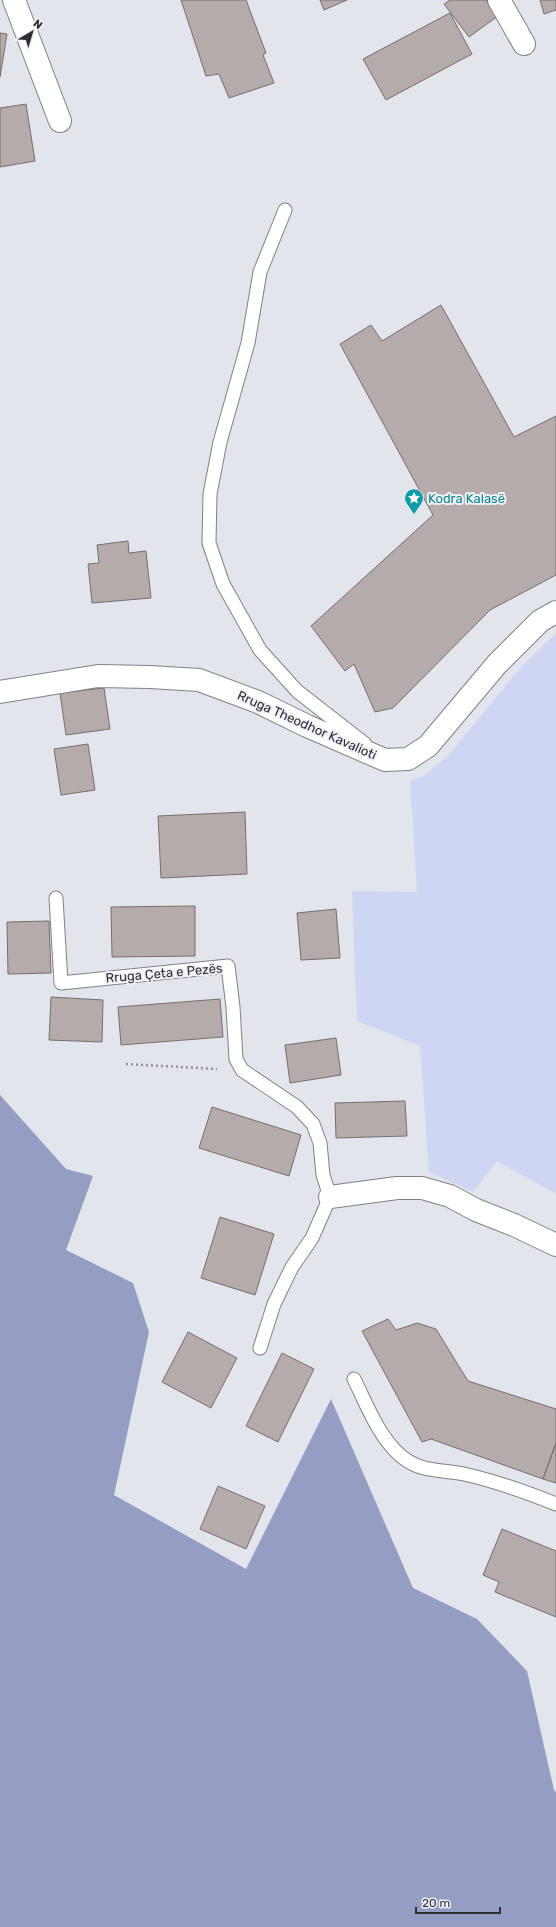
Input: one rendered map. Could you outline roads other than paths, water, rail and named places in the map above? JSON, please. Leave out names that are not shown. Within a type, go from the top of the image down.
[{"type":"street","points":[[14,0],[60,121]]},
{"type":"street","points":[[499,0],[524,44]]},
{"type":"street","name":"Rruga Theodhor Kavalioti","points":[[0,692],[98,676],[150,676],[199,680],[258,702],[306,726],[385,760],[408,759],[428,746],[497,664],[540,621],[556,612]]},
{"type":"street","points":[[330,1197],[397,1188],[422,1188],[450,1196],[476,1210],[514,1225],[556,1245]]},
{"type":"lane","points":[[285,210],[260,272],[248,343],[220,442],[210,494],[208,543],[223,584],[260,650],[297,690],[385,760]]},
{"type":"lane","name":"Rruga Çeta e Pezës","points":[[56,898],[61,983],[228,966],[233,1007],[236,1059],[242,1070],[297,1107],[313,1124],[320,1143],[323,1175],[330,1197]]},
{"type":"lane","points":[[260,1348],[274,1304],[292,1267],[312,1238],[330,1197]]},
{"type":"lane","points":[[354,1379],[385,1440],[402,1457],[429,1471],[462,1474],[506,1486],[556,1504]]},
{"type":"place","name":"Kodra Kalasë","points":[[414,515]]}]
